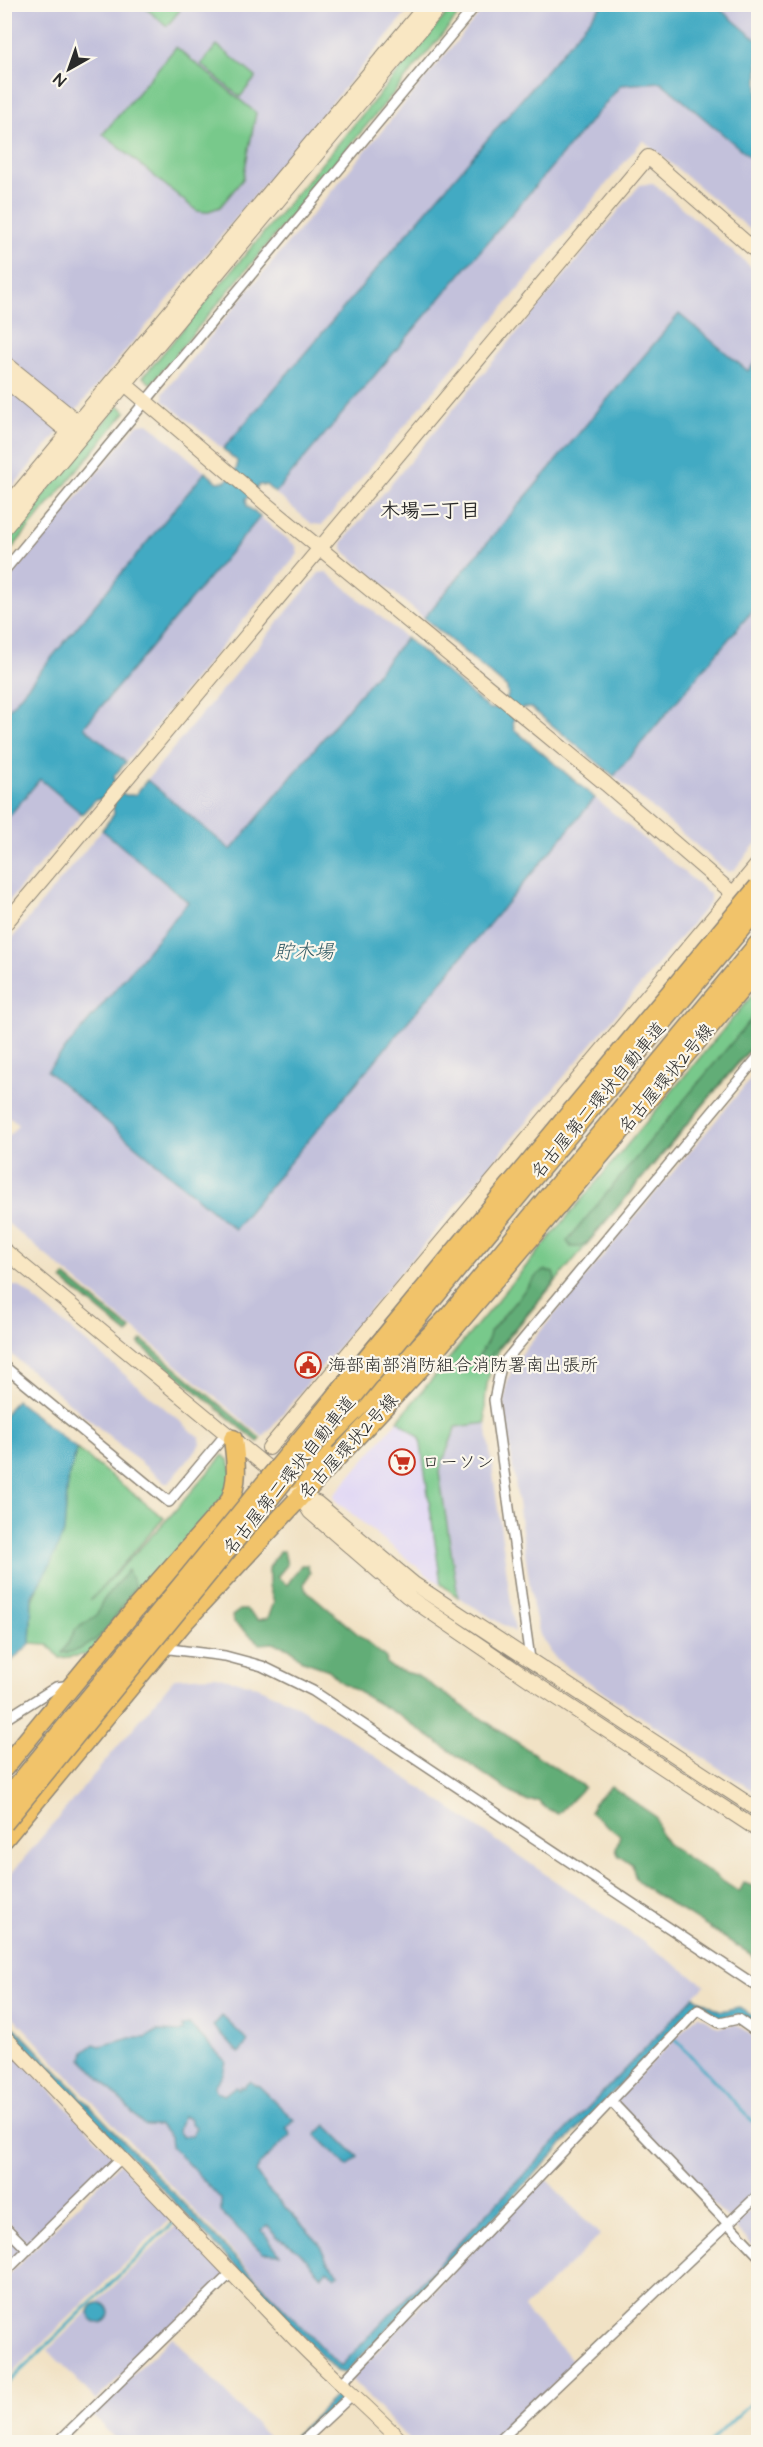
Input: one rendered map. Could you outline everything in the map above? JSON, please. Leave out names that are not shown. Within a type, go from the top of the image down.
[{"type":"highway","name":"名古屋第二環状自動車道","points":[[5,1794],[759,887]]},
{"type":"highway","name":"名古屋第二環状自動車道","points":[[4,1823],[470,1254],[759,908]]},
{"type":"highway","name":"名古屋環状2号線","points":[[5,1794],[138,1624],[285,1482],[449,1316],[759,944]]},
{"type":"highway","name":"名古屋環状2号線","points":[[4,1839],[161,1648],[396,1395],[759,969]]},
{"type":"highway","points":[[285,1482],[298,1478],[312,1468],[367,1415],[396,1395]]},
{"type":"highway","points":[[4,1768],[129,1616],[229,1502],[236,1482],[230,1437]]},
{"type":"highway","points":[[5,1794],[64,1741],[156,1633],[260,1525],[285,1502],[302,1497]]},
{"type":"street","points":[[4,528],[78,431],[427,4]]},
{"type":"street","points":[[4,510],[125,384],[442,4]]},
{"type":"street","points":[[4,571],[477,4]]},
{"type":"street","points":[[4,925],[648,156],[759,253]]},
{"type":"street","points":[[4,362],[78,431]]},
{"type":"street","points":[[4,379],[78,431]]},
{"type":"street","points":[[125,384],[759,915]]},
{"type":"street","points":[[268,1448],[759,864]]},
{"type":"street","points":[[530,1659],[494,1400],[501,1366],[759,1057]]},
{"type":"street","points":[[7,1257],[302,1497],[317,1503],[414,1584],[759,1810]]},
{"type":"street","points":[[4,1366],[169,1502],[230,1437]]},
{"type":"street","points":[[302,1497],[310,1512],[407,1596],[533,1682],[759,1830]]},
{"type":"street","points":[[161,1648],[225,1656],[262,1666],[313,1691],[759,1987]]},
{"type":"street","points":[[4,1720],[56,1687],[72,1685]]},
{"type":"street","points":[[340,2385],[698,2010],[720,2024],[738,2019],[759,2033]]},
{"type":"street","points":[[4,2036],[340,2385],[402,2442]]},
{"type":"street","points":[[611,2101],[759,2255]]},
{"type":"street","points":[[4,2273],[121,2158]]},
{"type":"street","points":[[498,2442],[759,2195]]},
{"type":"street","points":[[4,2226],[28,2250]]},
{"type":"street","points":[[58,2442],[231,2273]]},
{"type":"street","points":[[302,2442],[352,2395]]},
{"type":"shaded area","points":[[5,5],[413,5],[5,496]]},
{"type":"shaded area","points":[[487,5],[602,5],[223,449],[164,401],[163,393]]},
{"type":"shaded area","points":[[715,5],[758,5],[758,41]]},
{"type":"shaded area","points":[[661,82],[758,164],[758,236],[643,140],[322,525],[312,524],[275,493],[621,85]]},
{"type":"shaded area","points":[[653,183],[758,273],[758,359],[748,371],[679,314],[424,618],[344,551],[342,543],[640,185]]},
{"type":"shaded area","points":[[148,423],[205,472],[5,714],[5,584],[138,424]]},
{"type":"shaded area","points":[[260,517],[296,546],[298,554],[126,762],[84,727]]},
{"type":"shaded area","points":[[326,572],[406,638],[231,850],[147,780],[319,573]]},
{"type":"shaded area","points":[[758,604],[758,841],[734,870],[728,872],[614,776]]},
{"type":"shaded area","points":[[40,778],[82,814],[5,906],[5,821]]},
{"type":"shaded area","points":[[595,798],[710,894],[710,902],[263,1437],[5,1221],[5,1141],[18,1125],[5,1113],[5,947],[102,830],[188,903],[47,1071],[234,1229]]},
{"type":"shaded area","points":[[758,1070],[758,1794],[571,1670],[556,1659],[550,1651],[540,1635],[533,1607],[504,1405],[507,1383],[515,1362]]},
{"type":"shaded area","points":[[12,1286],[19,1286],[200,1438],[201,1444],[169,1482],[164,1482],[5,1349],[5,1295]]},
{"type":"shaded area","points":[[398,1420],[420,1438],[441,1584],[336,1501],[334,1495]]},
{"type":"shaded area","points":[[486,1423],[515,1632],[458,1597],[439,1472],[456,1427]]},
{"type":"shaded area","points":[[214,1676],[253,1685],[287,1700],[343,1734],[705,1985],[340,2367],[5,2008],[5,1881],[175,1678]]},
{"type":"shaded area","points":[[698,2015],[719,2027],[736,2024],[758,2040],[758,2190],[730,2218],[727,2218],[618,2104],[617,2099]]},
{"type":"shaded area","points":[[4,2043],[116,2159],[28,2244],[5,2219]]},
{"type":"shaded area","points":[[120,2163],[172,2217],[5,2380],[5,2278]]},
{"type":"shaded area","points":[[543,2176],[600,2235],[524,2308],[576,2364],[492,2442],[411,2442],[351,2379]]},
{"type":"shaded area","points":[[758,2202],[758,2251],[734,2226]]},
{"type":"shaded area","points":[[178,2224],[226,2274],[96,2400],[48,2350]]},
{"type":"shaded area","points":[[5,2232],[22,2250],[5,2268]]},
{"type":"shaded area","points":[[172,2337],[273,2442],[118,2442],[92,2415]]},
{"type":"green space","points":[[142,5],[178,5],[180,10],[167,26]]},
{"type":"green space","points":[[454,5],[467,5],[151,384],[143,377]]},
{"type":"green space","points":[[217,45],[256,77],[240,97],[201,64]]},
{"type":"green space","points":[[176,47],[256,113],[243,179],[220,207],[206,212],[197,211],[103,134]]},
{"type":"green space","points":[[118,405],[126,412],[5,557],[5,541]]},
{"type":"green space","points":[[758,988],[758,1040],[500,1348],[487,1384],[486,1423],[456,1427],[439,1472],[458,1597],[441,1584],[420,1438],[398,1420]]},
{"type":"green space","points":[[758,1011],[758,1039],[588,1242],[580,1247],[571,1247],[567,1241]]},
{"type":"green space","points":[[545,1270],[554,1273],[555,1281],[484,1364],[478,1359],[490,1332],[538,1274]]},
{"type":"green space","points":[[65,1276],[131,1330],[128,1334],[62,1280]]},
{"type":"green space","points":[[142,1340],[261,1439],[258,1442],[139,1344]]},
{"type":"green space","points":[[77,1449],[164,1518],[90,1601],[172,1514],[223,1455],[229,1461],[235,1480],[113,1651],[60,1658],[49,1645],[30,1644],[32,1600],[64,1532],[68,1479]]},
{"type":"green space","points":[[279,1551],[284,1551],[287,1565],[277,1577],[287,1585],[301,1565],[307,1565],[310,1573],[304,1583],[305,1589],[386,1658],[386,1663],[394,1669],[416,1675],[584,1787],[558,1814],[538,1801],[526,1801],[398,1715],[341,1682],[329,1670],[303,1661],[289,1648],[273,1643],[260,1644],[234,1622],[232,1616],[240,1610],[247,1610],[258,1620],[268,1618],[274,1602],[269,1586],[269,1568]]},
{"type":"green space","points":[[128,1570],[135,1586],[114,1619],[87,1646],[62,1653],[76,1629],[96,1616],[102,1602]]},
{"type":"green space","points":[[611,1786],[656,1817],[659,1831],[667,1843],[676,1850],[739,1892],[744,1883],[758,1888],[758,1959],[644,1887],[635,1877],[632,1864],[618,1855],[616,1849],[620,1836],[590,1812],[594,1803]]},
{"type":"water","name":"貯木場","points":[[602,5],[715,5],[758,41],[758,164],[661,82],[621,85],[275,493],[266,485],[259,485],[246,499],[247,506],[260,517],[84,727],[126,762],[114,776],[115,787],[125,795],[135,795],[147,780],[231,850],[406,638],[489,709],[498,708],[508,696],[507,688],[424,618],[679,314],[748,371],[758,359],[758,604],[614,776],[531,708],[522,708],[513,720],[514,729],[595,798],[234,1229],[47,1071],[188,902],[102,830],[114,814],[113,806],[104,799],[95,800],[82,814],[40,779],[5,821],[5,714],[205,472],[218,482],[226,481],[237,468],[237,461],[223,449]]},
{"type":"water","points":[[16,1400],[77,1449],[68,1479],[64,1532],[50,1565],[32,1596],[30,1644],[5,1667],[4,1415]]},
{"type":"water","points":[[694,1997],[721,2011],[739,2007],[758,2020],[758,2028],[738,2014],[719,2018],[696,2005],[345,2373],[336,2371],[5,2025],[4,2016],[340,2367]]},
{"type":"water","points":[[222,2016],[248,2041],[239,2053],[213,2026]]},
{"type":"water","points":[[190,2025],[226,2062],[223,2074],[214,2086],[217,2092],[224,2095],[236,2086],[239,2089],[241,2086],[243,2088],[250,2081],[258,2085],[294,2120],[286,2128],[291,2135],[260,2164],[256,2172],[265,2186],[319,2243],[327,2261],[339,2273],[335,2277],[327,2270],[322,2276],[298,2250],[276,2236],[268,2225],[262,2230],[280,2254],[263,2253],[221,2212],[221,2199],[171,2146],[170,2137],[159,2125],[144,2125],[82,2059],[84,2052],[94,2044],[100,2046],[131,2038],[146,2038],[157,2031],[183,2032],[182,2026]],"holes":[[[182,2116],[191,2119],[191,2123],[196,2127],[192,2135],[182,2136],[178,2131]]]},
{"type":"water","points":[[326,2125],[358,2157],[348,2167],[316,2135]]},
{"type":"water","points":[[95,2303],[103,2303],[109,2309],[109,2317],[103,2323],[95,2323],[89,2317],[89,2309]]},
{"type":"water","points":[[337,2395],[344,2397],[296,2442],[287,2442]]},
{"type":"waterway","points":[[675,2039],[758,2127]]},
{"type":"waterway","points":[[4,2387],[174,2222]]},
{"type":"waterway","points":[[710,2442],[758,2396]]},
{"type":"place","name":"海部南部消防組合消防署南出張所","points":[[308,1365]]},
{"type":"place","name":"ローソン","points":[[402,1462]]},
{"type":"district","name":"木場二丁目","points":[[430,510]]}]
